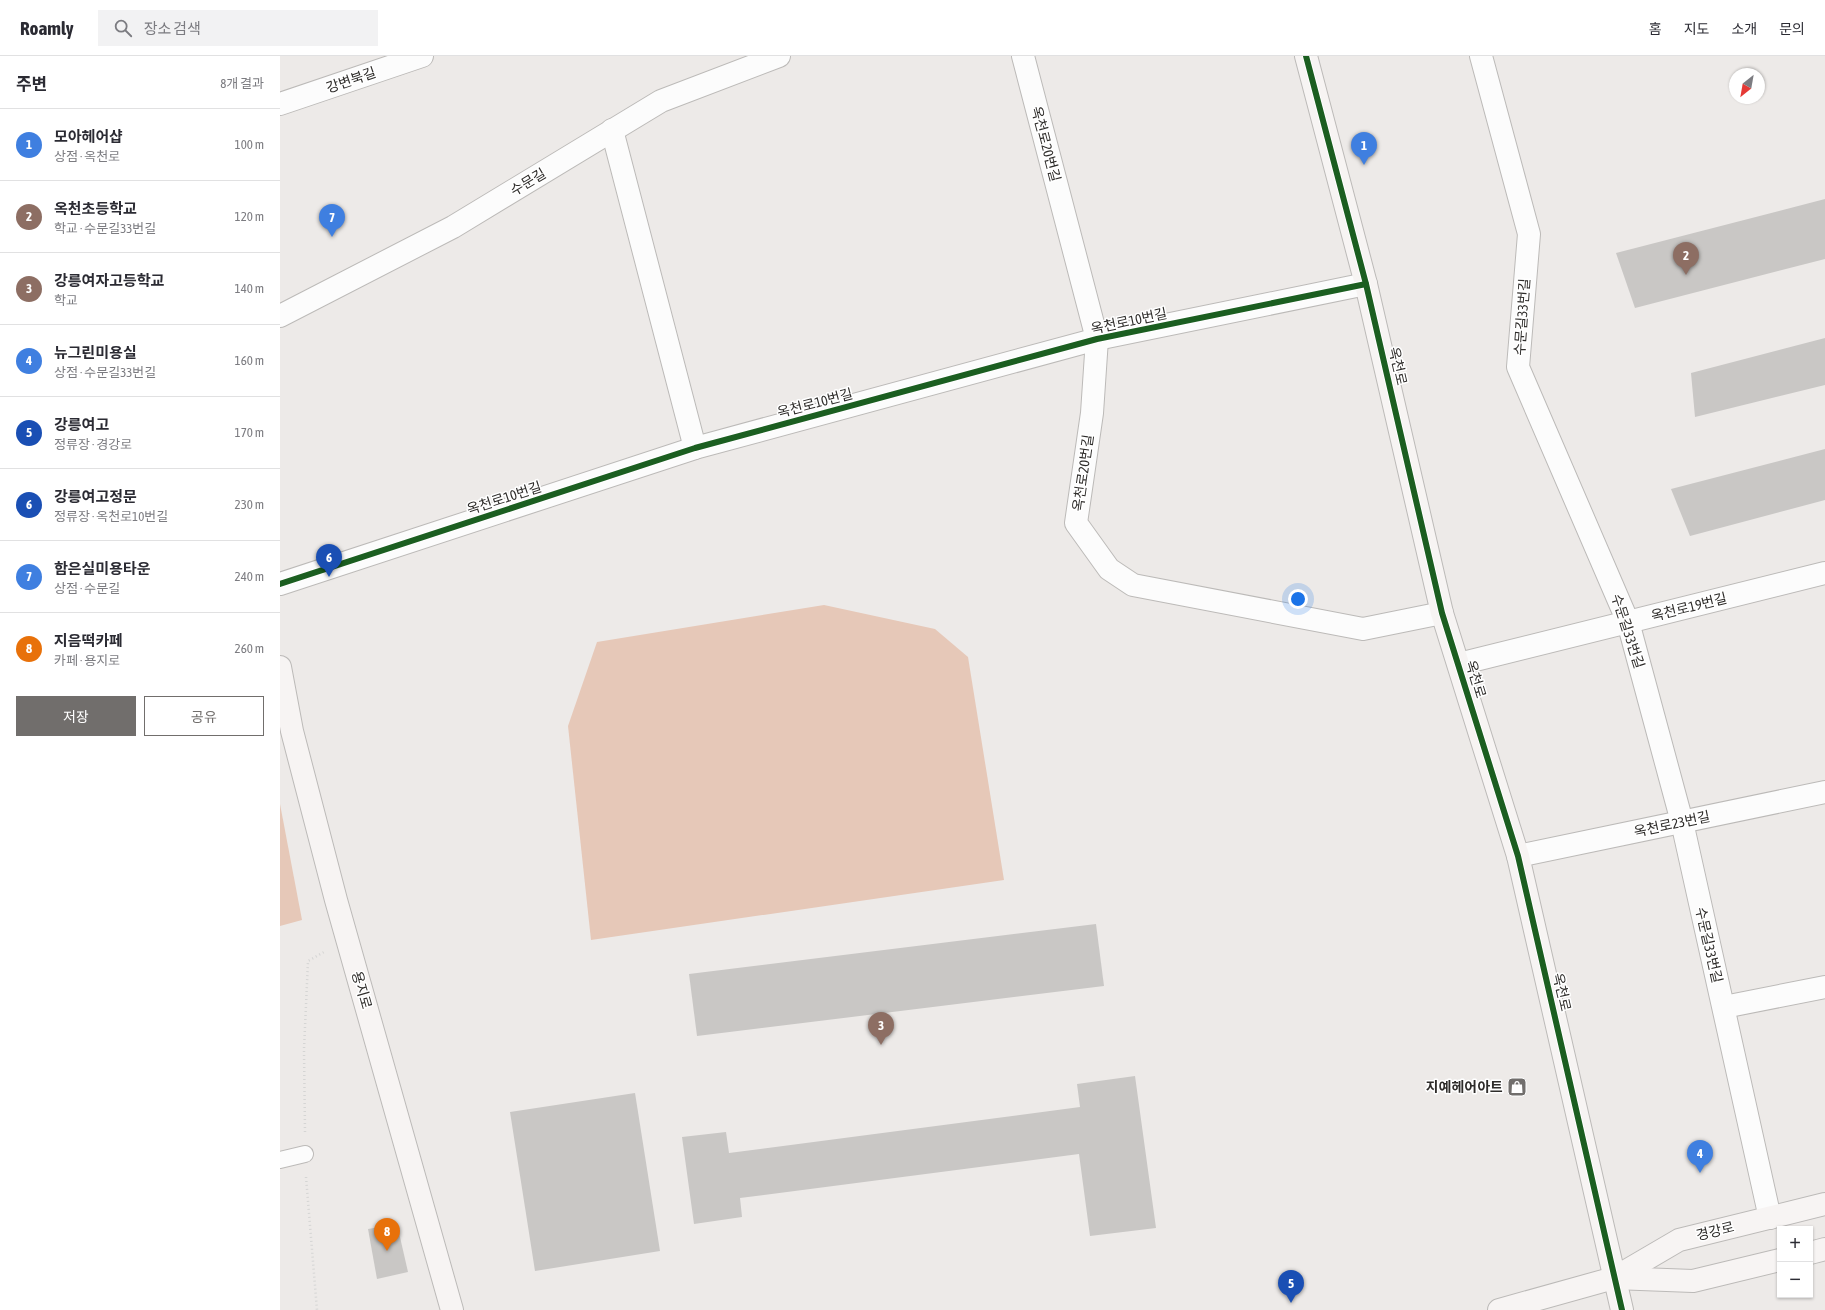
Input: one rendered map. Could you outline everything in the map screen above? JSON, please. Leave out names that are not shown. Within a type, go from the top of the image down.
[{"type":"street","name":"강변북길","points":[[280,104],[422,56]]},
{"type":"street","name":"수문길","points":[[280,316],[453,227],[661,101],[779,56]]},
{"type":"street","name":"옥천로20번길","points":[[1023,56],[1097,339],[1092,413],[1076,523],[1109,569],[1133,585],[1363,629],[1442,613]]},
{"type":"street","name":"옥천로","points":[[1306,56],[1366,284],[1442,613],[1518,856],[1622,1310]]},
{"type":"street","name":"수문길33번길","points":[[1481,56],[1529,234],[1518,367],[1628,622],[1682,822],[1770,1218]]},
{"type":"street","points":[[612,130],[695,448]]},
{"type":"street","name":"옥천로10번길","points":[[280,584],[695,448],[1097,339],[1366,284]]},
{"type":"street","name":"옥천로19번길","points":[[1459,664],[1825,573]]},
{"type":"street","name":"용지로","points":[[280,667],[286,735],[347,938],[452,1310]]},
{"type":"street","name":"옥천로23번길","points":[[1518,856],[1825,792]]},
{"type":"street","points":[[1724,1007],[1825,987]]},
{"type":"street","name":"경강로","points":[[1499,1310],[1614,1278],[1679,1240],[1825,1204]]},
{"type":"street","points":[[1813,1252],[1825,1249]]},
{"type":"street","name":"경강로","points":[[1614,1278],[1693,1281],[1777,1261]]},
{"type":"lane","points":[[280,1160],[305,1154]]},
{"type":"path","points":[[317,1310],[305,1154],[304,1049],[308,961],[347,938]]},
{"type":"shaded area","points":[[824,605],[935,629],[968,657],[1004,880],[591,940],[568,726],[597,642]]},
{"type":"shaded area","points":[[280,804],[302,920],[280,926]]},
{"type":"building","points":[[1825,199],[1825,259],[1635,308],[1616,253]]},
{"type":"building","points":[[1825,338],[1825,385],[1695,417],[1691,373]]},
{"type":"building","points":[[1825,449],[1825,500],[1690,536],[1671,489]]},
{"type":"building","points":[[1096,924],[1104,986],[697,1036],[689,974]]},
{"type":"building","points":[[1135,1076],[1156,1228],[1090,1236],[1079,1154],[740,1198],[742,1217],[694,1224],[682,1137],[726,1132],[729,1153],[1080,1107],[1077,1084]]},
{"type":"building","points":[[635,1093],[660,1251],[535,1271],[510,1112]]},
{"type":"building","points":[[397,1224],[408,1272],[377,1279],[368,1229]]},
{"type":"cycle path","points":[[1306,56],[1366,284],[1442,613],[1518,856],[1622,1310]]},
{"type":"cycle path","points":[[280,584],[695,448],[1097,339],[1366,284]]},
{"type":"place","name":"모아헤어샵","points":[[1364,165]]},
{"type":"place","name":"함은실미용타운","points":[[332,237]]},
{"type":"place","name":"옥천초등학교","points":[[1686,275]]},
{"type":"place","name":"강릉여고정문","points":[[329,577]]},
{"type":"place","name":"강릉여자고등학교","points":[[881,1045]]},
{"type":"place","name":"지예헤어아트","points":[[1517,1087]]},
{"type":"place","name":"뉴그린미용실","points":[[1700,1173]]},
{"type":"place","name":"지음떡카페","points":[[387,1251]]},
{"type":"place","name":"강릉여고","points":[[1291,1303]]}]
